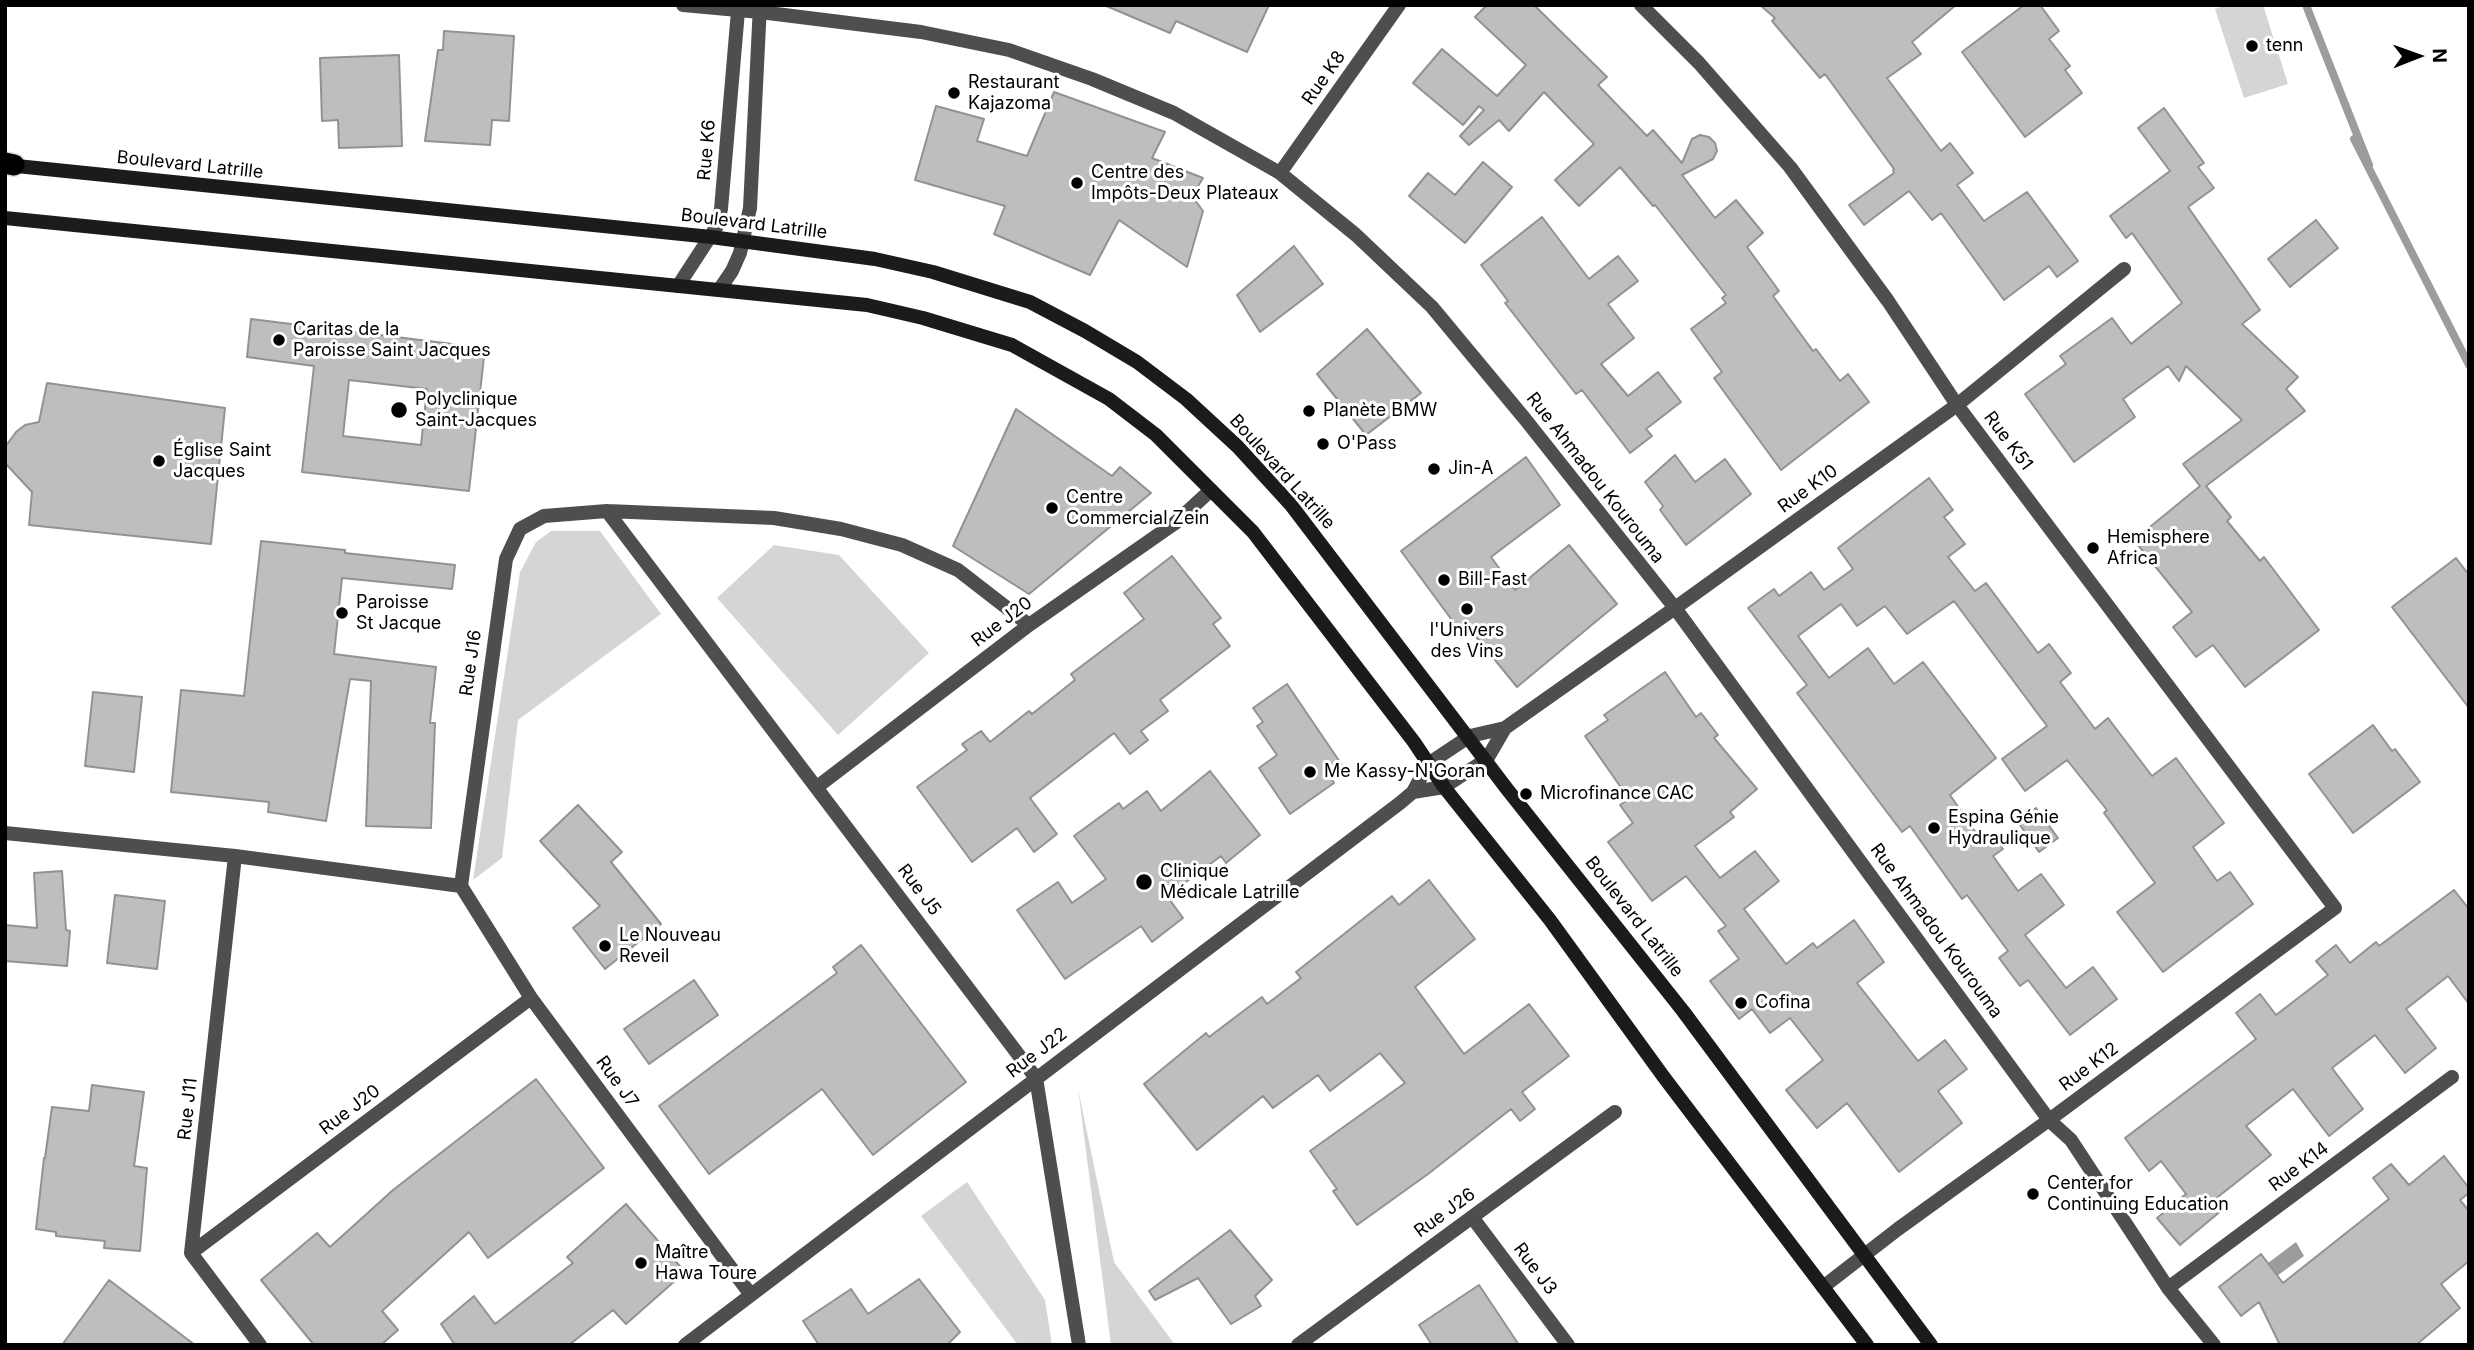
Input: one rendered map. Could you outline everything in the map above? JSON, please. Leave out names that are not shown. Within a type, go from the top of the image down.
[{"type":"main road","name":"Boulevard Latrille","points":[[8,164],[711,237],[875,259],[976,284],[1030,302],[1137,362],[1185,399],[1238,447],[1292,505],[1470,736],[1507,789],[1683,1011],[1931,1345]]},
{"type":"main road","points":[[5,218],[867,305],[923,318],[1012,345],[1108,399],[1156,435],[1253,532],[1444,787],[1550,920],[1663,1076],[1867,1345]]},
{"type":"street","name":"Rue Ahmadou Kourouma","points":[[683,5],[760,9],[921,32],[1009,50],[1092,79],[1174,113],[1280,173],[1356,235],[1432,307],[1675,608],[2049,1120],[2071,1140],[2168,1288],[2214,1345]]},
{"type":"street","name":"Rue K8","points":[[1280,173],[1399,5]]},
{"type":"street","name":"Rue K51","points":[[1641,5],[1699,62],[1790,167],[1888,301],[1957,405],[2335,908]]},
{"type":"street","name":"Rue K6","points":[[678,286],[711,237],[721,208],[739,8]]},
{"type":"street","points":[[719,290],[732,271],[744,242],[750,208],[760,9]]},
{"type":"street","name":"Rue K10","points":[[1505,728],[1957,405],[2124,269]]},
{"type":"street","name":"Rue J20","points":[[817,787],[1029,625],[1175,523],[1211,490]]},
{"type":"street","name":"Rue J16","points":[[461,886],[506,559],[520,529],[544,516],[607,511],[774,518],[841,529],[902,544],[958,570],[1029,625]]},
{"type":"street","name":"Rue J5","points":[[607,511],[1036,1078],[1079,1345]]},
{"type":"street","name":"Rue J22","points":[[685,1345],[1413,793],[1428,764],[1470,736],[1505,728]]},
{"type":"street","name":"Rue J22","points":[[1413,793],[1444,787],[1487,759],[1505,728]]},
{"type":"street","points":[[5,832],[235,856],[461,886]]},
{"type":"street","name":"Rue J11","points":[[191,1253],[235,856]]},
{"type":"street","name":"Rue J7","points":[[461,886],[531,998],[751,1295]]},
{"type":"street","name":"Rue K12","points":[[1823,1287],[1864,1254],[2335,908]]},
{"type":"street","name":"Rue J20","points":[[191,1253],[531,998]]},
{"type":"street","name":"Rue K14","points":[[2168,1288],[2452,1077]]},
{"type":"street","name":"Rue J26","points":[[1298,1345],[1615,1112]]},
{"type":"street","name":"Rue J3","points":[[1472,1217],[1568,1345]]},
{"type":"street","points":[[191,1253],[260,1345]]},
{"type":"shaded area","name":"tenn","points":[[2226,5],[2263,5],[2288,84],[2244,98],[2215,9]]},
{"type":"shaded area","points":[[551,531],[600,531],[661,614],[518,720],[502,858],[473,880],[520,572],[536,542]]},
{"type":"shaded area","points":[[774,545],[839,555],[929,653],[838,735],[717,598]]},
{"type":"shaded area","points":[[1078,1089],[1114,1262],[1175,1345],[1111,1345]]},
{"type":"shaded area","points":[[967,1182],[1045,1300],[1052,1345],[1018,1345],[921,1216]]},
{"type":"shaded area","points":[[2296,1242],[2304,1256],[2277,1276],[2268,1263]]},
{"type":"building","points":[[1104,5],[1269,5],[1247,52],[1176,21],[1170,33]]},
{"type":"building","points":[[1487,5],[1534,5],[1607,77],[1598,85],[1647,136],[1653,130],[1682,163],[1692,139],[1700,135],[1709,137],[1715,143],[1717,151],[1713,159],[1682,175],[1715,218],[1736,200],[1763,233],[1747,247],[1779,291],[1773,296],[1813,351],[1816,349],[1840,381],[1848,374],[1869,402],[1781,470],[1714,378],[1722,372],[1691,329],[1726,303],[1722,298],[1726,295],[1655,205],[1653,206],[1620,167],[1579,206],[1555,180],[1594,144],[1544,92],[1509,131],[1499,120],[1469,145],[1460,136],[1484,110],[1479,106],[1463,125],[1413,83],[1442,49],[1497,96],[1526,65],[1475,17]]},
{"type":"building","points":[[1760,5],[1956,5],[1912,42],[1921,54],[1887,78],[1941,151],[1950,143],[1973,173],[1957,185],[1984,221],[2027,192],[2078,261],[2057,277],[2049,266],[2004,300],[1941,213],[1932,220],[1909,191],[1864,225],[1849,205],[1894,173],[1894,169],[1825,74],[1820,78],[1772,21],[1775,18]]},
{"type":"building","points":[[2024,5],[2040,5],[2059,31],[2049,39],[2070,66],[2065,70],[2082,93],[2025,137],[1962,52]]},
{"type":"building","points":[[444,31],[514,36],[509,121],[492,120],[490,145],[425,141],[438,50],[443,50]]},
{"type":"building","points":[[399,55],[402,146],[339,148],[338,120],[322,121],[320,58]]},
{"type":"building","points":[[1054,92],[1165,132],[1152,158],[1203,178],[1192,196],[1203,211],[1187,267],[1119,220],[1090,275],[994,234],[1005,206],[915,180],[936,106],[984,119],[977,141],[1027,156]]},
{"type":"building","points":[[2164,108],[2204,163],[2198,167],[2214,188],[2188,207],[2260,310],[2242,324],[2298,377],[2286,389],[2305,411],[2206,486],[2231,517],[2227,521],[2260,561],[2264,557],[2319,630],[2245,687],[2213,645],[2196,657],[2173,627],[2192,612],[2134,540],[2200,486],[2183,464],[2242,420],[2186,366],[2179,381],[2168,366],[2123,399],[2135,417],[2074,462],[2025,394],[2066,364],[2060,356],[2112,318],[2131,344],[2182,303],[2132,233],[2126,238],[2110,216],[2170,171],[2138,128]]},
{"type":"building","points":[[1483,162],[1512,187],[1465,243],[1409,196],[1428,173],[1455,195]]},
{"type":"building","points":[[1542,217],[1589,279],[1618,256],[1638,281],[1608,304],[1634,338],[1601,364],[1628,396],[1658,372],[1681,402],[1646,429],[1652,436],[1630,453],[1582,390],[1576,394],[1505,303],[1508,301],[1481,265]]},
{"type":"building","points":[[2316,220],[2338,248],[2290,287],[2268,259]]},
{"type":"building","points":[[1294,246],[1323,284],[1260,332],[1237,295]]},
{"type":"building","points":[[251,319],[485,348],[469,491],[302,472],[314,366],[247,357]],"holes":[[[349,380],[427,389],[421,445],[343,436]]]},
{"type":"building","points":[[1367,329],[1421,393],[1366,435],[1317,374]]},
{"type":"building","points":[[47,383],[225,408],[211,544],[29,525],[32,492],[6,464],[5,447],[25,425],[39,422]]},
{"type":"building","name":"Centre Commercial Zein","points":[[1016,409],[1112,476],[1120,467],[1151,493],[1029,594],[953,546]]},
{"type":"building","points":[[1675,455],[1695,482],[1725,459],[1751,494],[1686,545],[1660,510],[1663,506],[1645,482]]},
{"type":"building","points":[[1526,457],[1560,505],[1491,557],[1515,590],[1569,545],[1617,604],[1517,687],[1464,622],[1457,627],[1401,551]]},
{"type":"building","points":[[1929,478],[1953,510],[1944,517],[1965,544],[1948,557],[1975,591],[1986,583],[2038,653],[2049,644],[2071,673],[2060,682],[2095,729],[2108,718],[2152,776],[2176,758],[2224,823],[2193,847],[2217,881],[2230,872],[2253,904],[2163,972],[2117,912],[2155,883],[2104,813],[2107,810],[2067,760],[2025,791],[2002,759],[2047,726],[1954,601],[1907,634],[1885,606],[1857,626],[1841,604],[1798,636],[1829,678],[1868,648],[1894,684],[1923,662],[1996,758],[1950,795],[1981,840],[1991,833],[2003,849],[1993,856],[2018,891],[2041,874],[2064,905],[2025,935],[2066,988],[2093,967],[2117,999],[2070,1035],[2028,980],[2020,986],[1999,958],[2008,951],[1967,895],[1962,899],[1910,826],[1902,832],[1797,693],[1807,685],[1748,608],[1774,589],[1779,596],[1811,572],[1824,590],[1853,569],[1838,548]]},
{"type":"building","points":[[261,541],[455,565],[452,589],[342,578],[334,654],[436,667],[430,723],[435,723],[431,828],[366,826],[371,681],[350,679],[326,821],[268,812],[269,802],[171,792],[181,690],[244,696]]},
{"type":"building","points":[[1172,556],[1221,618],[1213,624],[1230,646],[1160,700],[1168,711],[1141,731],[1148,740],[1130,754],[1114,733],[1030,798],[1057,834],[1034,852],[1017,828],[972,862],[917,787],[967,750],[962,744],[981,731],[990,742],[1029,711],[1032,714],[1075,680],[1071,674],[1144,619],[1124,593]]},
{"type":"building","points":[[2456,558],[2469,575],[2469,708],[2392,607]]},
{"type":"building","points":[[1665,672],[1696,717],[1701,713],[1718,735],[1714,738],[1757,789],[1730,812],[1734,817],[1695,846],[1720,878],[1755,851],[1779,881],[1744,909],[1786,964],[1813,943],[1817,948],[1854,920],[1884,962],[1857,983],[1918,1061],[1945,1040],[1967,1069],[1938,1091],[1962,1123],[1899,1172],[1847,1103],[1817,1128],[1786,1090],[1823,1060],[1790,1018],[1770,1033],[1752,1009],[1739,1019],[1710,981],[1739,959],[1718,931],[1726,926],[1686,876],[1652,901],[1608,842],[1633,823],[1620,805],[1629,799],[1585,736],[1608,720],[1604,715]]},
{"type":"building","points":[[1287,684],[1344,768],[1330,777],[1334,783],[1290,814],[1259,768],[1277,755],[1257,726],[1263,722],[1253,708]]},
{"type":"building","points":[[93,692],[142,697],[134,772],[85,766]]},
{"type":"building","points":[[2373,725],[2420,782],[2353,833],[2309,774]]},
{"type":"building","points":[[1210,771],[1260,835],[1226,863],[1221,856],[1167,896],[1183,918],[1152,942],[1141,926],[1065,979],[1017,910],[1058,882],[1072,903],[1106,879],[1074,836],[1119,803],[1123,809],[1147,791],[1161,811]]},
{"type":"building","points":[[578,805],[622,852],[611,862],[661,924],[605,969],[573,928],[600,906],[540,841]]},
{"type":"building","points":[[2036,808],[2058,838],[2039,852],[2017,821]]},
{"type":"building","points":[[62,871],[66,930],[70,931],[67,966],[5,961],[5,925],[37,928],[34,873]]},
{"type":"building","points":[[1429,880],[1475,939],[1415,987],[1464,1054],[1529,1004],[1569,1056],[1522,1092],[1535,1109],[1520,1121],[1511,1109],[1357,1225],[1333,1191],[1337,1189],[1310,1151],[1405,1083],[1380,1053],[1330,1091],[1318,1075],[1273,1108],[1263,1096],[1197,1150],[1144,1084],[1206,1033],[1209,1037],[1262,997],[1267,1004],[1301,978],[1296,972],[1392,896],[1399,905]]},
{"type":"building","points":[[2454,890],[2469,909],[2469,1004],[2448,976],[2406,1009],[2436,1048],[2405,1073],[2375,1035],[2332,1068],[2363,1109],[2329,1136],[2293,1089],[2246,1126],[2271,1155],[2214,1200],[2222,1210],[2180,1245],[2157,1218],[2186,1194],[2161,1161],[2149,1171],[2125,1138],[2256,1039],[2236,1013],[2260,994],[2276,1015],[2328,975],[2316,961],[2336,945],[2350,963],[2376,942],[2379,946]]},
{"type":"building","points":[[115,895],[165,901],[157,969],[107,963]]},
{"type":"building","points":[[861,945],[966,1082],[873,1155],[822,1089],[709,1174],[659,1106],[837,973],[833,967]]},
{"type":"building","points":[[694,980],[718,1015],[649,1064],[624,1029]]},
{"type":"building","points":[[536,1079],[604,1168],[488,1258],[469,1232],[382,1311],[398,1330],[381,1345],[314,1345],[261,1280],[317,1233],[330,1247],[393,1190]]},
{"type":"building","points":[[92,1085],[144,1092],[134,1166],[147,1168],[140,1251],[104,1248],[105,1241],[56,1236],[56,1232],[36,1229],[52,1107],[89,1111]]},
{"type":"building","points":[[2444,1156],[2469,1188],[2469,1193],[2460,1200],[2469,1211],[2469,1261],[2441,1284],[2460,1308],[2416,1345],[2280,1345],[2259,1302],[2241,1316],[2219,1287],[2261,1254],[2283,1283],[2389,1199],[2373,1178],[2391,1164],[2409,1185]]},
{"type":"building","points":[[626,1204],[685,1272],[626,1324],[613,1310],[569,1345],[455,1345],[441,1324],[474,1296],[495,1324],[573,1263],[567,1257]]},
{"type":"building","points":[[1230,1230],[1272,1280],[1255,1296],[1261,1306],[1231,1324],[1198,1278],[1155,1300],[1149,1291]]},
{"type":"building","points":[[919,1279],[960,1332],[947,1345],[819,1345],[803,1321],[851,1289],[868,1314]]},
{"type":"building","points":[[109,1280],[195,1345],[62,1345]]},
{"type":"building","points":[[1479,1285],[1519,1345],[1432,1345],[1419,1325]]},
{"type":"waterway","points":[[2306,5],[2369,165],[2354,139],[2469,365]]},
{"type":"place","name":"tenn","points":[[2252,46]]},
{"type":"place","name":"Restaurant Kajazoma","points":[[954,93]]},
{"type":"place","name":"Centre des Impôts-Deux Plateaux","points":[[1077,183]]},
{"type":"place","name":"Caritas de la Paroisse Saint Jacques","points":[[279,340]]},
{"type":"place","name":"Polyclinique Saint-Jacques","points":[[399,410]]},
{"type":"place","name":"Planète BMW","points":[[1309,411]]},
{"type":"place","name":"O'Pass","points":[[1323,444]]},
{"type":"place","name":"Église Saint Jacques","points":[[159,461]]},
{"type":"place","name":"Jin-A","points":[[1434,469]]},
{"type":"place","name":"Centre Commercial Zein","points":[[1052,508]]},
{"type":"place","name":"Hemisphere Africa","points":[[2093,548]]},
{"type":"place","name":"Bill-Fast","points":[[1444,580]]},
{"type":"place","name":"l'Univers des Vins","points":[[1467,609]]},
{"type":"place","name":"Paroisse St Jacque","points":[[342,613]]},
{"type":"place","name":"Me Kassy-N'Goran","points":[[1310,772]]},
{"type":"place","name":"Microfinance CAC","points":[[1526,794]]},
{"type":"place","name":"Espina Génie Hydraulique","points":[[1934,828]]},
{"type":"place","name":"Clinique Médicale Latrille","points":[[1144,882]]},
{"type":"place","name":"Le Nouveau Reveil","points":[[605,946]]},
{"type":"place","name":"Cofina","points":[[1741,1003]]},
{"type":"place","name":"Center for Continuing Education","points":[[2033,1194]]},
{"type":"place","name":"Maître Hawa Toure","points":[[641,1263]]}]
